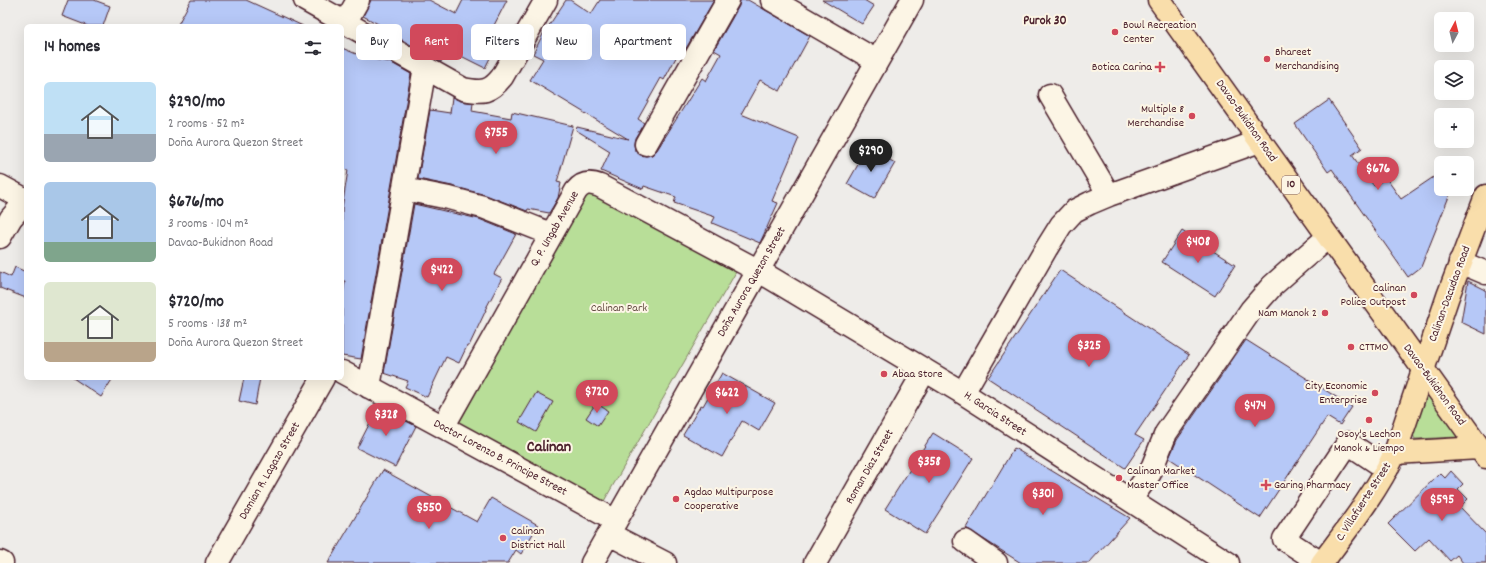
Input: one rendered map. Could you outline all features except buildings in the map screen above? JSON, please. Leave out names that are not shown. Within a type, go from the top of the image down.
[{"type":"main road","name":"Davao-Bukidnon Road","points":[[1159,0],[1483,453]]},
{"type":"main road","name":"Calinan-Dacudao Road","points":[[1423,370],[1460,262],[1486,196]]},
{"type":"main road","name":"C. Villafuerte Street","points":[[1321,563],[1350,526],[1391,461],[1423,370]]},
{"type":"main road","points":[[1391,461],[1483,453]]},
{"type":"street","points":[[305,0],[463,89],[474,91],[486,91],[490,89],[502,76],[546,0]]},
{"type":"street","points":[[345,23],[358,0]]},
{"type":"street","points":[[646,144],[728,0]]},
{"type":"street","points":[[772,0],[877,61]]},
{"type":"street","name":"Doña Aurora Quezon Street","points":[[592,563],[912,0]]},
{"type":"street","points":[[369,386],[425,67]]},
{"type":"street","points":[[1050,95],[1109,195]]},
{"type":"street","points":[[963,393],[1042,256],[1061,226],[1074,211],[1090,202],[1260,141]]},
{"type":"street","name":"Q. P. Ungab Avenue","points":[[443,427],[576,191],[580,186],[586,183],[593,183],[600,186],[759,271]]},
{"type":"street","points":[[0,186],[24,199]]},
{"type":"street","points":[[404,188],[483,207],[551,234]]},
{"type":"street","points":[[0,237],[11,218],[24,202]]},
{"type":"street","points":[[1130,500],[1150,473],[1166,433],[1251,310],[1278,281],[1328,237]]},
{"type":"street","points":[[1460,262],[1486,274]]},
{"type":"street","name":"H. Garcia Street","points":[[759,271],[963,393],[1228,563]]},
{"type":"street","name":"Roman Diaz Street","points":[[815,563],[925,370]]},
{"type":"street","name":"Doctor Lorenzo B. Principe Street","points":[[344,373],[443,427],[612,527],[664,563]]},
{"type":"street","name":"Damian R. Lagazo Street","points":[[217,563],[322,380]]},
{"type":"street","points":[[1321,563],[1284,539],[1348,443],[1391,461]]},
{"type":"street","points":[[964,541],[996,563]]},
{"type":"green space","name":"Calinan Park","points":[[588,191],[736,272],[604,501],[459,423]]},
{"type":"green space","points":[[1432,397],[1460,433],[1458,437],[1415,439],[1413,435],[1426,398]]},
{"type":"place","name":"Bowl Recreation Center","points":[[1115,32]]},
{"type":"place","name":"Bhareet Merchandising","points":[[1267,59]]},
{"type":"place","name":"Botica Carina","points":[[1160,67]]},
{"type":"place","name":"Multiple 8 Merchandise","points":[[1192,116]]},
{"type":"place","name":"Calinan Police Outpost","points":[[1414,295]]},
{"type":"place","name":"Nam Manok 2","points":[[1325,313]]},
{"type":"place","name":"CTTMO","points":[[1351,347]]},
{"type":"place","name":"Abaa Store","points":[[884,374]]},
{"type":"place","name":"City Economic Enterprise","points":[[1375,393]]},
{"type":"place","name":"Osoy's Lechon Manok & Liempo","points":[[1369,420]]},
{"type":"place","name":"Calinan Market Master Office","points":[[1119,478]]},
{"type":"place","name":"Garing Pharmacy","points":[[1266,485]]},
{"type":"place","name":"Agdao Multipurpose Cooperative","points":[[676,499]]},
{"type":"place","name":"Calinan District Hall","points":[[503,538]]},
{"type":"district","name":"Purok 30","points":[[1045,21]]},
{"type":"district","name":"Calinan","points":[[549,447]]}]
